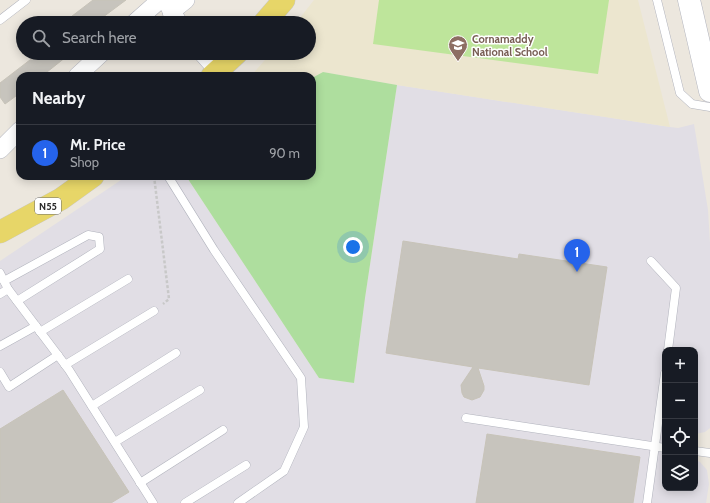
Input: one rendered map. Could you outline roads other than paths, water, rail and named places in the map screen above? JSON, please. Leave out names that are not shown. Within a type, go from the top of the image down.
[{"type":"main road","points":[[270,16],[284,0]]},
{"type":"main road","points":[[689,0],[710,91]]},
{"type":"main road","points":[[216,72],[229,60]]},
{"type":"main road","name":"N55","points":[[0,232],[61,199],[87,180]]},
{"type":"street","points":[[152,16],[186,0]]},
{"type":"street","points":[[81,72],[94,60]]},
{"type":"street","points":[[207,60],[214,72]]},
{"type":"street","points":[[0,150],[16,134]]},
{"type":"lane","points":[[0,20],[26,0]]},
{"type":"lane","points":[[657,0],[680,93],[692,104],[710,107]]},
{"type":"lane","points":[[170,180],[214,250],[301,378],[304,427],[284,471],[238,503]]},
{"type":"lane","points":[[4,281],[88,235],[99,237],[100,249],[17,300]]},
{"type":"lane","points":[[651,261],[676,288],[668,347]]},
{"type":"lane","points":[[0,273],[8,289],[65,365],[153,503]]},
{"type":"lane","points":[[0,346],[38,329],[128,279]]},
{"type":"lane","points":[[0,294],[8,289]]},
{"type":"lane","points":[[65,365],[154,311]]},
{"type":"lane","points":[[92,406],[176,353]]},
{"type":"lane","points":[[0,372],[9,387],[58,355]]},
{"type":"lane","points":[[647,503],[664,383]]},
{"type":"lane","points":[[115,442],[200,390]]},
{"type":"lane","points":[[466,418],[662,448]]},
{"type":"lane","points":[[140,483],[223,430]]},
{"type":"lane","points":[[698,451],[710,453]]},
{"type":"lane","points":[[185,503],[246,465]]},
{"type":"place","name":"Cornamaddy National School","points":[[458,62]]},
{"type":"place","name":"Mr. Price","points":[[577,272]]}]
